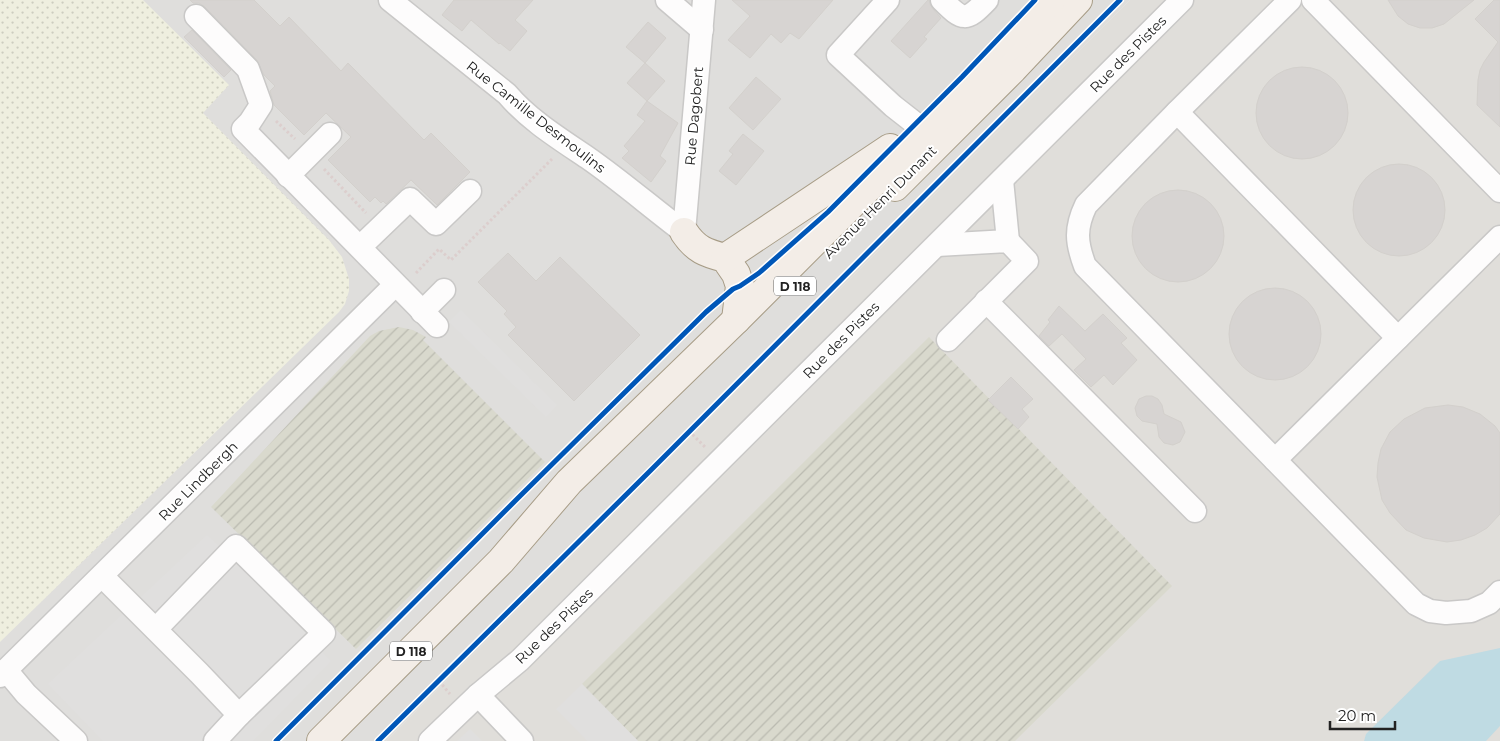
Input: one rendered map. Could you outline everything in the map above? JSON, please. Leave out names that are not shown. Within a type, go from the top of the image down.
[{"type":"main road","name":"Avenue Henri Dunant","points":[[321,741],[501,561],[568,482],[736,320],[978,79],[1051,0]]},
{"type":"main road","name":"Avenue Henri Dunant","points":[[501,561],[584,493],[956,127],[1078,0]]},
{"type":"main road","points":[[725,258],[896,145],[925,131]]},
{"type":"main road","points":[[684,232],[692,244],[707,254],[725,258],[736,274],[740,286],[736,320]]},
{"type":"street","name":"Rue Camille Desmoulins","points":[[390,0],[507,94],[516,104],[684,232]]},
{"type":"street","points":[[667,0],[702,30]]},
{"type":"street","name":"Rue Dagobert","points":[[684,232],[704,0]]},
{"type":"street","points":[[888,0],[838,55],[893,106],[925,131]]},
{"type":"street","points":[[942,0],[953,12],[963,16],[970,16],[987,0]]},
{"type":"street","name":"Rue des Pistes","points":[[444,736],[478,695],[548,632],[1182,0]]},
{"type":"street","points":[[1290,0],[1086,204],[1077,228],[1078,248],[1085,266],[1416,604],[1430,611],[1446,613],[1471,611],[1489,603],[1500,592]]},
{"type":"street","points":[[1313,0],[1500,191]]},
{"type":"street","points":[[196,16],[248,69],[261,106],[243,129],[430,319],[444,290]]},
{"type":"street","points":[[1177,112],[1398,338]]},
{"type":"street","points":[[288,176],[330,134]]},
{"type":"street","points":[[948,340],[1027,261],[1008,241],[1002,180]]},
{"type":"street","points":[[360,248],[410,199],[436,224],[470,191]]},
{"type":"street","points":[[1275,460],[1500,237]]},
{"type":"street","points":[[937,246],[1008,241]]},
{"type":"street","name":"Rue Lindbergh","points":[[3,673],[398,287]]},
{"type":"street","points":[[986,301],[1195,511]]},
{"type":"street","points":[[156,629],[236,546],[324,633],[239,715],[215,741]]},
{"type":"street","points":[[102,576],[239,715]]},
{"type":"street","points":[[3,673],[76,741]]},
{"type":"street","points":[[478,695],[522,741]]},
{"type":"path","points":[[398,287],[439,248],[451,260],[568,145]]},
{"type":"shaded area","points":[[0,0],[1130,0],[386,741],[0,741]]},
{"type":"shaded area","points":[[1130,0],[1500,0],[1500,741],[386,741]]},
{"type":"shaded area","points":[[461,310],[557,405],[546,417],[449,322]]},
{"type":"shaded area","points":[[399,327],[413,330],[426,337],[423,340],[545,462],[356,649],[211,507],[370,336],[379,331]]},
{"type":"shaded area","points":[[929,337],[1172,586],[1015,741],[638,741],[582,684]]},
{"type":"shaded area","points":[[207,535],[322,642],[318,648],[331,661],[253,741],[103,741],[48,684]]},
{"type":"shaded area","points":[[582,684],[638,741],[587,741],[556,709]]},
{"type":"shaded area","points":[[470,729],[482,741],[457,741]]},
{"type":"green space","points":[[0,0],[143,0],[229,85],[203,113],[329,240],[342,257],[349,279],[349,291],[345,304],[339,312],[0,642]]},
{"type":"water","points":[[1500,648],[1500,726],[1486,741],[1364,741],[1366,734],[1440,661]]},
{"type":"building","points":[[190,0],[254,0],[280,26],[289,17],[341,71],[348,63],[424,140],[431,133],[470,172],[437,205],[411,180],[386,204],[383,201],[381,203],[375,197],[370,202],[328,160],[351,137],[326,113],[304,135],[274,105],[270,91],[275,86],[264,75],[257,60],[205,7]]},
{"type":"building","points":[[454,0],[533,0],[515,20],[527,31],[510,51],[471,20],[462,31],[442,15]]},
{"type":"building","points":[[732,0],[833,0],[799,39],[790,33],[781,43],[771,34],[750,58],[728,40],[750,16]]},
{"type":"building","points":[[928,0],[941,18],[924,37],[927,39],[910,58],[891,41]]},
{"type":"building","points":[[1388,0],[1474,0],[1444,24],[1432,28],[1420,28],[1408,24],[1398,16]]},
{"type":"building","points":[[1494,0],[1500,0],[1500,127],[1477,105],[1480,70],[1498,42],[1475,19]]},
{"type":"building","points":[[648,22],[666,38],[645,63],[626,47]]},
{"type":"building","points":[[192,30],[231,70],[224,77],[184,37]]},
{"type":"building","points":[[645,63],[665,81],[647,101],[627,83]]},
{"type":"building","points":[[1302,67],[1320,71],[1334,81],[1344,95],[1348,113],[1344,131],[1334,145],[1320,155],[1302,159],[1284,155],[1270,145],[1260,131],[1256,113],[1260,95],[1270,81],[1284,71]]},
{"type":"building","points":[[756,77],[781,99],[753,130],[729,108]]},
{"type":"building","points":[[647,101],[678,123],[660,156],[666,161],[651,182],[622,158],[629,151],[624,146],[645,121],[637,115]]},
{"type":"building","points":[[743,134],[764,151],[736,185],[719,171],[733,154],[729,151]]},
{"type":"building","points":[[1399,164],[1417,168],[1431,178],[1441,192],[1445,210],[1441,228],[1431,242],[1417,252],[1399,256],[1381,252],[1367,242],[1357,228],[1353,210],[1357,192],[1367,178],[1381,168]]},
{"type":"building","points":[[1178,190],[1196,194],[1210,204],[1220,218],[1224,236],[1220,254],[1210,268],[1196,278],[1178,282],[1160,278],[1146,268],[1136,254],[1132,236],[1136,218],[1146,204],[1160,194]]},
{"type":"building","points":[[508,253],[536,281],[560,257],[640,335],[574,401],[508,335],[516,327],[504,314],[507,311],[478,282]]},
{"type":"building","points":[[1275,288],[1293,292],[1307,302],[1317,316],[1321,334],[1317,352],[1307,366],[1293,376],[1275,380],[1257,376],[1243,366],[1233,352],[1229,334],[1233,316],[1243,302],[1257,292]]},
{"type":"building","points":[[1059,306],[1085,331],[1103,314],[1127,338],[1121,343],[1137,360],[1113,385],[1104,375],[1091,387],[1074,370],[1086,359],[1062,334],[1049,346],[1039,336]]},
{"type":"building","points":[[1011,377],[1033,399],[1022,409],[1029,417],[1018,429],[988,400]]},
{"type":"building","points":[[1146,396],[1158,399],[1164,414],[1181,422],[1185,432],[1180,442],[1173,445],[1164,443],[1159,437],[1157,424],[1142,421],[1137,416],[1135,408],[1139,399]]},
{"type":"building","points":[[1448,405],[1463,407],[1480,414],[1495,426],[1500,433],[1500,514],[1487,528],[1475,535],[1447,542],[1424,538],[1406,530],[1390,513],[1382,500],[1377,477],[1381,449],[1390,432],[1404,419],[1425,408]]},
{"type":"cycle path","points":[[276,741],[706,312],[733,289],[759,273],[828,212],[962,77],[1035,0]]},
{"type":"cycle path","points":[[378,741],[1120,0]]}]
